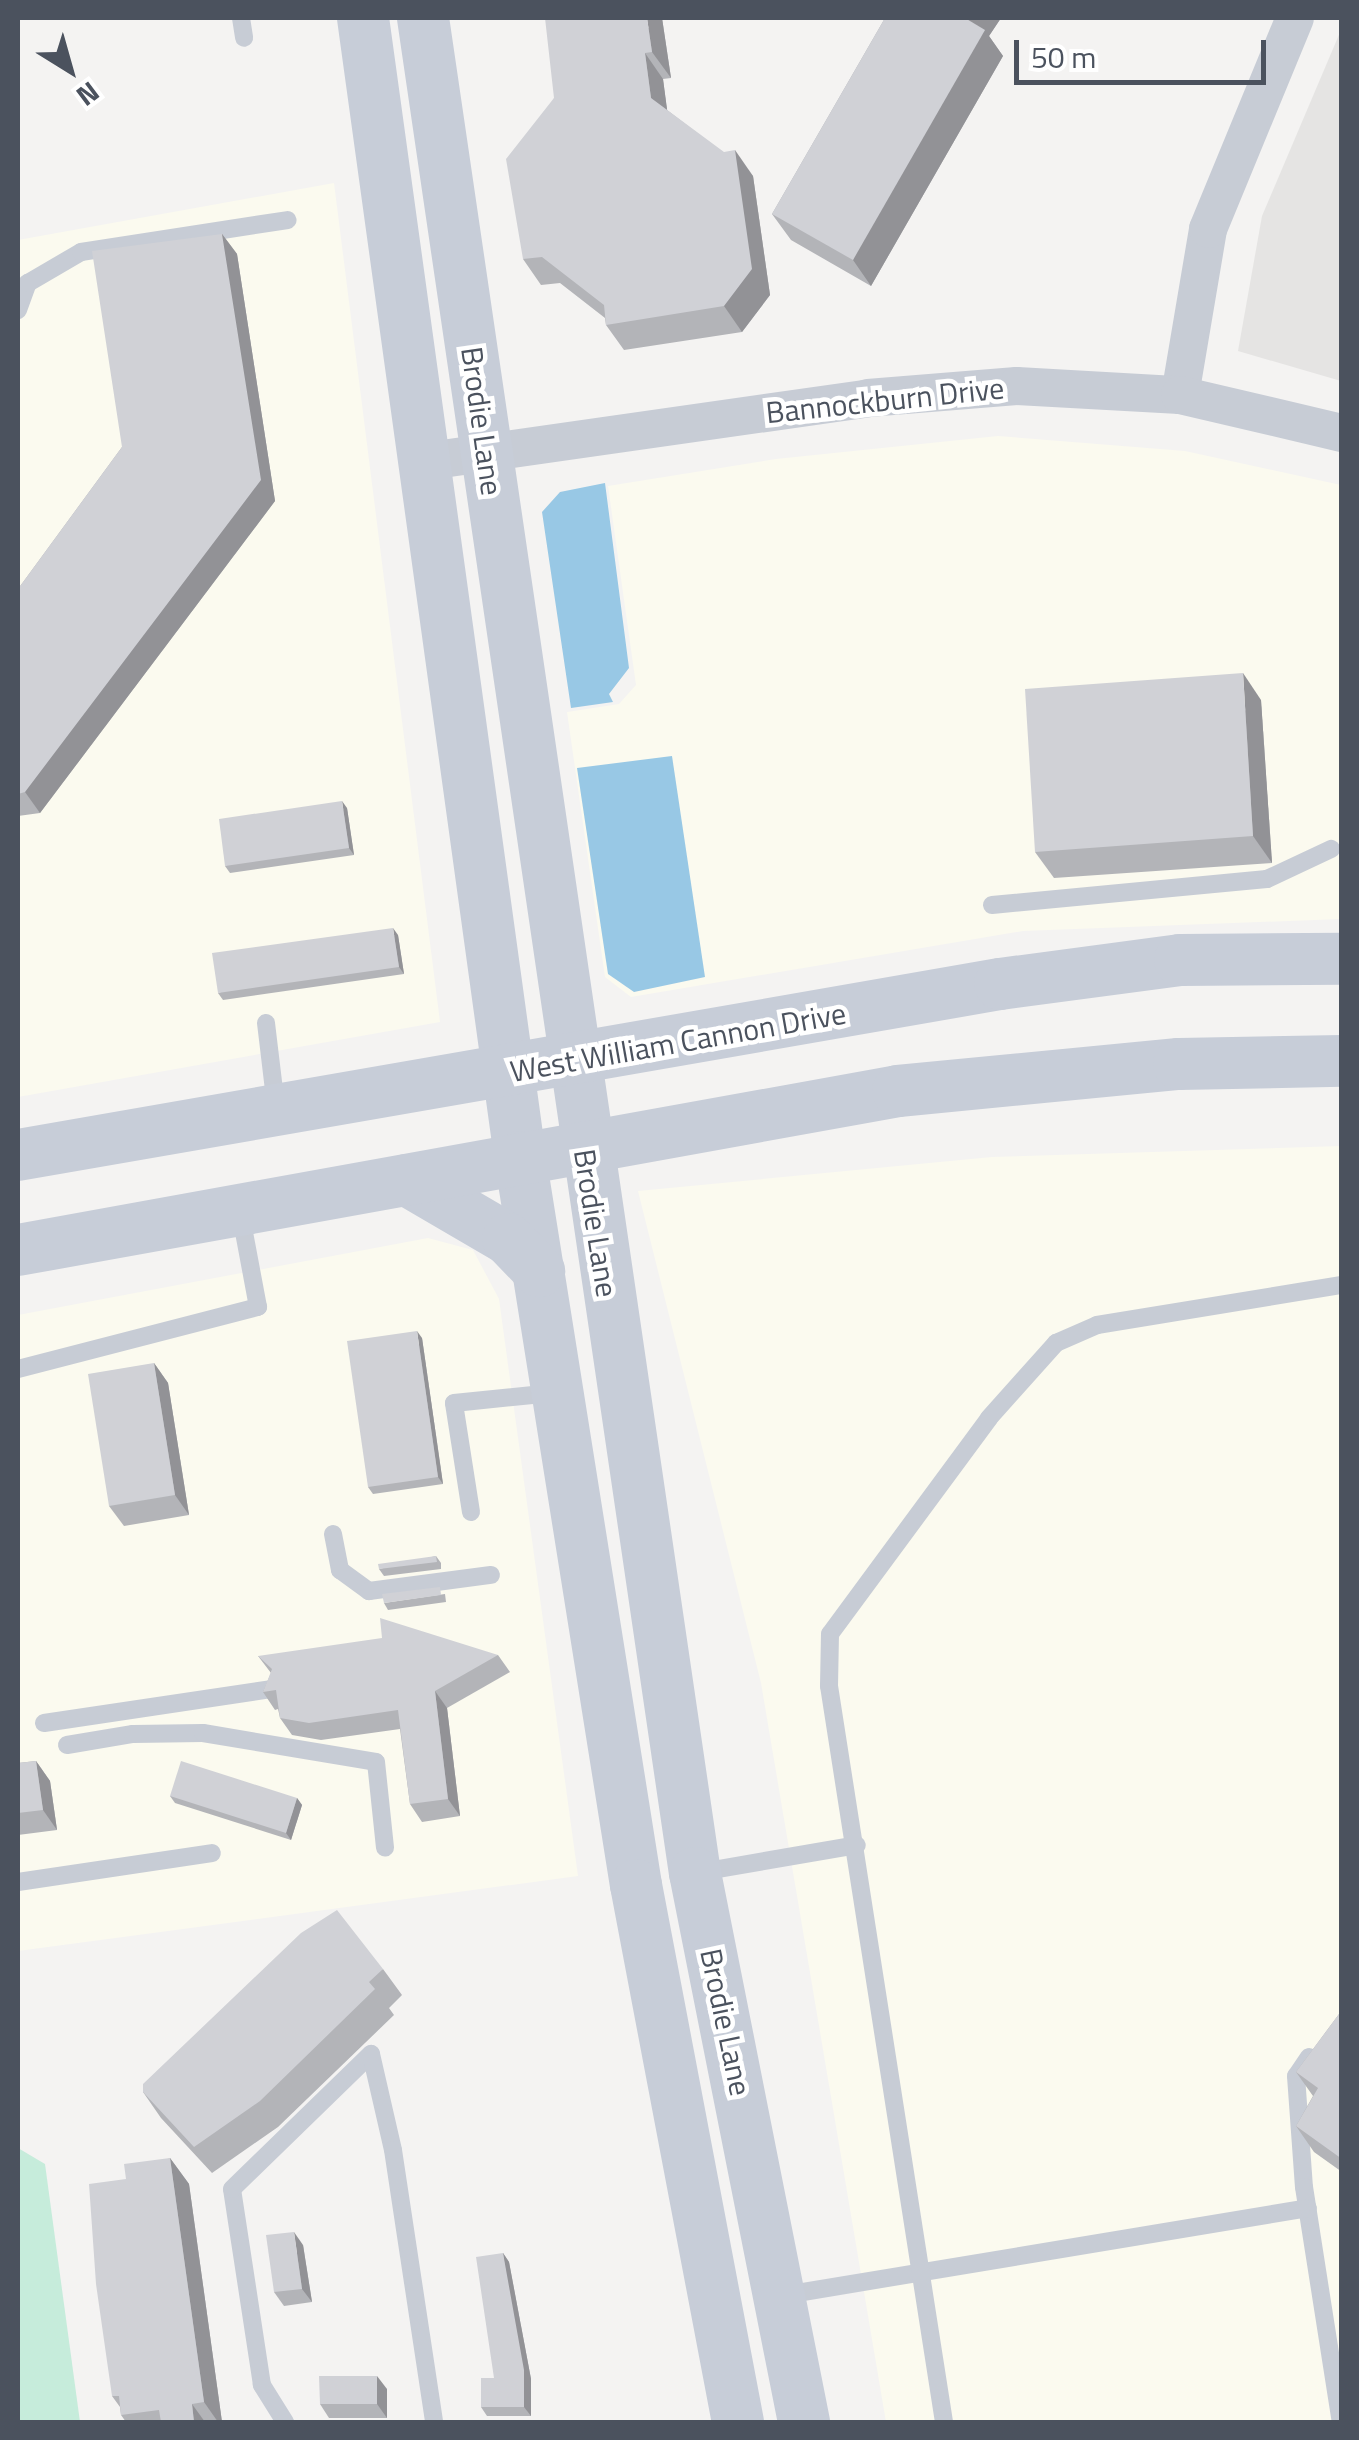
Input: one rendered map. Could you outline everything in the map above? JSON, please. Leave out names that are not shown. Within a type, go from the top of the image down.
[{"type":"main road","name":"Brodie Lane","points":[[363,18],[428,460],[520,1157],[636,1885],[738,2422]]},
{"type":"main road","name":"Brodie Lane","points":[[423,18],[584,1146],[695,1873],[804,2422]]},
{"type":"main road","name":"West William Cannon Drive","points":[[18,1154],[572,1063],[1036,980],[1180,960],[1342,959]]},
{"type":"main road","points":[[18,1250],[898,1091],[1178,1064],[1342,1061]]},
{"type":"main road","points":[[407,1180],[508,1239],[539,1271]]},
{"type":"street","points":[[1180,395],[1208,229],[1294,18]]},
{"type":"street","name":"Bannockburn Drive","points":[[428,460],[946,389],[1078,388],[1180,395],[1342,434]]},
{"type":"lane","points":[[241,18],[244,38]]},
{"type":"lane","points":[[18,310],[28,283],[81,252],[288,220]]},
{"type":"lane","points":[[992,905],[1267,879],[1330,848]]},
{"type":"lane","points":[[266,1023],[276,1109]]},
{"type":"lane","points":[[18,1369],[258,1307],[240,1211]]},
{"type":"lane","points":[[944,2422],[918,2273],[857,1845],[829,1686],[830,1634],[989,1418],[1056,1343],[1097,1325],[1342,1285]]},
{"type":"lane","points":[[471,1512],[454,1403],[558,1392]]},
{"type":"lane","points":[[333,1534],[340,1570],[369,1591],[491,1575]]},
{"type":"lane","points":[[44,1723],[272,1689]]},
{"type":"lane","points":[[67,1746],[133,1734],[203,1733],[376,1762],[385,1848]]},
{"type":"lane","points":[[695,1873],[857,1845]]},
{"type":"lane","points":[[18,1882],[212,1854]]},
{"type":"lane","points":[[1319,2044],[1296,2076],[1308,2208],[1341,2422]]},
{"type":"lane","points":[[285,2422],[262,2385],[232,2189],[371,2054],[393,2150],[434,2422]]},
{"type":"lane","points":[[782,2296],[1308,2208]]},
{"type":"shaded area","points":[[1341,30],[1342,381],[1238,351],[1262,216]]},
{"type":"shaded area","points":[[334,183],[440,1022],[18,1097],[18,240]]},
{"type":"shaded area","points":[[998,436],[1185,451],[1341,485],[1341,919],[1023,931],[631,997],[605,977],[567,712],[619,704],[636,685],[608,486],[776,459]]},
{"type":"shaded area","points":[[1341,1146],[1341,2422],[886,2422],[761,1683],[638,1191],[992,1157]]},
{"type":"shaded area","points":[[428,1238],[473,1250],[499,1299],[578,1876],[18,1951],[18,1315]]},
{"type":"green space","points":[[18,2148],[45,2164],[80,2422],[18,2422]]},
{"type":"water","points":[[605,483],[629,668],[609,694],[613,702],[571,708],[542,512],[560,492]]},
{"type":"water","points":[[672,756],[705,977],[634,992],[608,974],[577,768]]},
{"type":"building","points":[[545,18],[647,18],[652,52],[645,53],[651,98],[724,152],[735,150],[752,269],[724,306],[606,325],[604,305],[542,257],[523,259],[506,159],[554,98]]},
{"type":"building","points":[[885,18],[965,18],[985,30],[853,260],[772,214]]},
{"type":"building","points":[[222,234],[261,480],[25,792],[18,794],[18,589],[122,447],[92,251]]},
{"type":"building","points":[[1243,673],[1253,836],[1035,852],[1025,689]]},
{"type":"building","points":[[342,801],[349,848],[225,866],[219,819]]},
{"type":"building","points":[[393,928],[399,967],[218,993],[212,953]]},
{"type":"building","points":[[417,1331],[438,1477],[368,1487],[347,1341]]},
{"type":"building","points":[[154,1363],[175,1495],[109,1506],[88,1374]]},
{"type":"building","points":[[436,1556],[437,1562],[379,1569],[378,1564]]},
{"type":"building","points":[[440,1587],[441,1595],[384,1603],[382,1594]]},
{"type":"building","points":[[380,1618],[498,1655],[435,1691],[448,1799],[410,1804],[398,1710],[309,1723],[280,1718],[276,1690],[263,1692],[272,1669],[258,1656],[382,1638]]},
{"type":"building","points":[[36,1761],[43,1810],[18,1813],[18,1763]]},
{"type":"building","points":[[181,1761],[297,1798],[286,1833],[170,1796]]},
{"type":"building","points":[[337,1910],[383,1969],[369,1982],[375,1989],[260,2101],[194,2147],[143,2092],[143,2084],[301,1933]]},
{"type":"building","points":[[1342,2010],[1342,2159],[1296,2126],[1318,2088],[1296,2072]]},
{"type":"building","points":[[170,2158],[204,2402],[192,2404],[194,2422],[161,2422],[159,2410],[121,2415],[119,2396],[112,2396],[96,2284],[89,2184],[126,2179],[124,2164]]},
{"type":"building","points":[[294,2232],[302,2289],[274,2292],[266,2235]]},
{"type":"building","points":[[503,2253],[524,2370],[524,2407],[481,2407],[481,2378],[494,2378],[476,2257]]},
{"type":"building","points":[[319,2376],[377,2376],[377,2404],[320,2404]]}]
